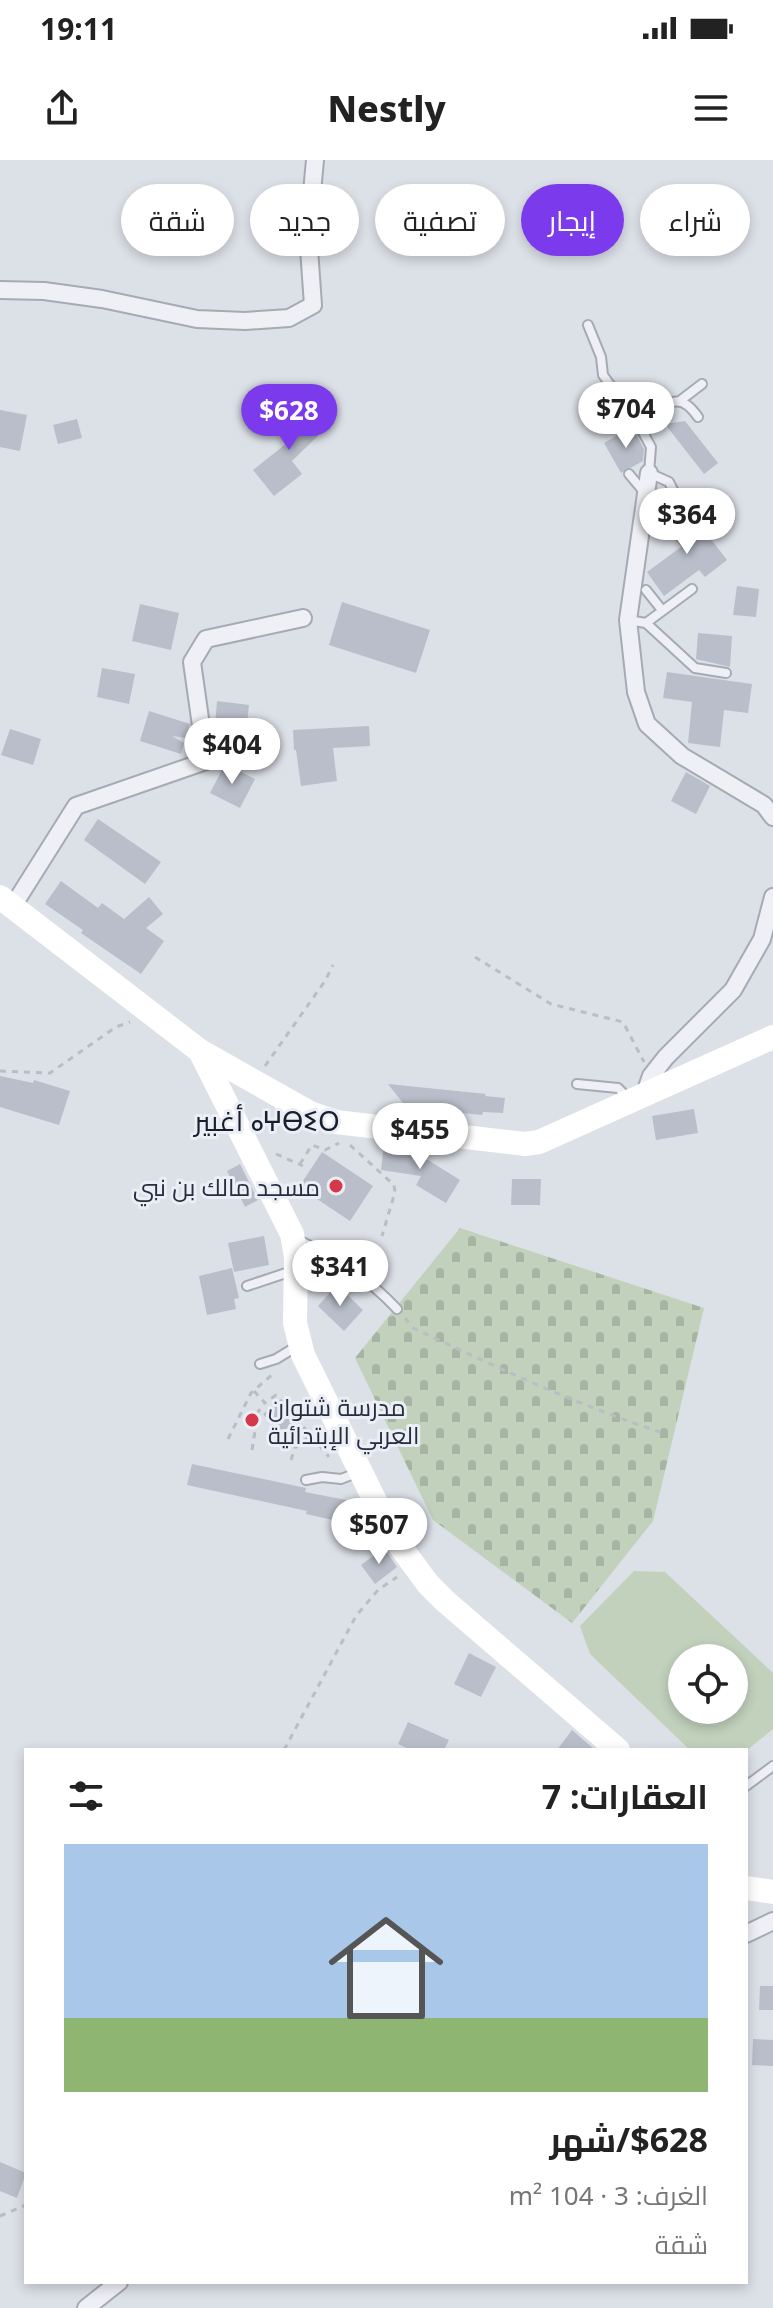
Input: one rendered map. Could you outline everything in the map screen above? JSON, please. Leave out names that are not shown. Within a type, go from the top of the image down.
[{"type":"street","points":[[0,290],[44,291],[102,299],[197,319],[245,321],[289,318],[313,305],[308,235],[315,160]]},
{"type":"street","points":[[649,473],[628,620],[636,692],[647,724],[682,756],[764,805],[773,817]]},
{"type":"street","points":[[303,618],[206,639],[192,662],[206,761],[76,806],[7,902],[200,1051],[310,1113],[336,1122],[525,1144],[539,1142],[642,1090],[773,1037]]},
{"type":"street","points":[[642,1090],[692,1029],[733,990],[762,939],[773,897]]},
{"type":"street","points":[[200,1051],[293,1237],[295,1323],[300,1347],[350,1475],[414,1566],[445,1601],[616,1748]]},
{"type":"street","points":[[748,1888],[773,1892]]},
{"type":"street","points":[[748,1933],[773,1921]]},
{"type":"street","points":[[86,2308],[116,2284]]},
{"type":"lane","points":[[588,325],[601,357],[603,375],[651,447],[649,473],[669,482],[683,510]]},
{"type":"lane","points":[[639,425],[702,384]]},
{"type":"lane","points":[[681,400],[698,417]]},
{"type":"lane","points":[[629,474],[644,493]]},
{"type":"lane","points":[[646,623],[692,589]]},
{"type":"lane","points":[[646,590],[662,610]]},
{"type":"lane","points":[[628,620],[646,623],[695,668],[726,673]]},
{"type":"lane","points":[[577,1084],[642,1090]]},
{"type":"lane","points":[[293,1237],[350,1267],[373,1284],[397,1309]]},
{"type":"lane","points":[[247,1286],[296,1270]]},
{"type":"lane","points":[[260,1364],[300,1347]]},
{"type":"lane","points":[[306,1480],[350,1475]]},
{"type":"lane","points":[[748,1785],[773,1766]]},
{"type":"path","points":[[475,957],[551,1004],[623,1022],[642,1090]]},
{"type":"path","points":[[253,1083],[333,965]]},
{"type":"path","points":[[0,1071],[50,1073],[116,1027],[152,1014]]},
{"type":"path","points":[[272,1153],[302,1165],[312,1145],[325,1150],[345,1138],[355,1152],[394,1185],[395,1192],[382,1236]]},
{"type":"path","points":[[397,1309],[413,1328],[476,1358],[607,1415],[666,1434]]},
{"type":"path","points":[[228,1439],[254,1391],[300,1347]]},
{"type":"path","points":[[254,1391],[265,1403]]},
{"type":"path","points":[[252,1450],[258,1412],[276,1395],[329,1456],[350,1475]]},
{"type":"path","points":[[291,1460],[295,1448],[311,1435]]},
{"type":"path","points":[[285,1748],[356,1616],[378,1590],[414,1566]]},
{"type":"path","points":[[0,2216],[24,2206]]},
{"type":"green space","points":[[460,1228],[704,1308],[653,1521],[572,1623],[433,1520],[355,1358]]},
{"type":"green space","points":[[634,1571],[665,1572],[742,1644],[668,1644],[668,1724],[748,1724],[748,1650],[773,1673],[773,1729],[748,1749],[688,1748],[590,1654],[580,1626]]},
{"type":"building","points":[[303,407],[325,429],[292,461],[302,474],[274,496],[253,470],[292,439],[281,427]]},
{"type":"building","points":[[0,410],[27,415],[20,451],[0,447]]},
{"type":"building","points":[[77,419],[82,438],[58,444],[53,425]]},
{"type":"building","points":[[685,421],[718,463],[704,474],[665,424]]},
{"type":"building","points":[[632,427],[644,449],[643,461],[621,473],[604,443]]},
{"type":"building","points":[[690,512],[727,560],[705,577],[699,570],[664,596],[647,572],[681,547],[667,530],[681,519],[683,521],[682,517]]},
{"type":"building","points":[[737,586],[759,589],[756,617],[733,615]]},
{"type":"building","points":[[342,602],[430,630],[416,673],[329,645]]},
{"type":"building","points":[[140,604],[179,613],[171,650],[132,641]]},
{"type":"building","points":[[698,633],[732,636],[730,667],[696,659]]},
{"type":"building","points":[[102,668],[135,674],[129,704],[97,697]]},
{"type":"building","points":[[667,672],[752,684],[748,713],[724,710],[720,747],[688,743],[692,702],[663,698]]},
{"type":"building","points":[[217,701],[249,705],[245,743],[214,740]]},
{"type":"building","points":[[149,711],[190,724],[186,738],[172,736],[184,743],[181,754],[140,741]]},
{"type":"building","points":[[369,726],[370,746],[333,748],[337,781],[301,786],[293,730]]},
{"type":"building","points":[[10,729],[41,739],[33,765],[1,755]]},
{"type":"building","points":[[225,764],[255,779],[240,808],[210,793]]},
{"type":"building","points":[[686,772],[710,786],[696,814],[671,801]]},
{"type":"building","points":[[98,819],[161,862],[145,884],[84,840]]},
{"type":"building","points":[[61,881],[98,908],[102,903],[124,919],[149,897],[163,914],[146,928],[164,941],[141,974],[45,904]]},
{"type":"building","points":[[0,1076],[33,1083],[34,1080],[70,1091],[59,1125],[0,1107]]},
{"type":"building","points":[[388,1084],[505,1098],[503,1113],[483,1112],[482,1115],[411,1108],[411,1104],[403,1103]]},
{"type":"building","points":[[694,1109],[698,1133],[656,1140],[652,1116]]},
{"type":"building","points":[[384,1144],[421,1150],[420,1155],[460,1180],[446,1203],[416,1185],[421,1176],[381,1170]]},
{"type":"building","name":"مسجد مالك بن نبي","points":[[322,1152],[373,1186],[350,1221],[299,1187]]},
{"type":"building","points":[[240,1164],[258,1200],[245,1207],[227,1171]]},
{"type":"building","points":[[512,1179],[541,1179],[540,1205],[511,1205]]},
{"type":"building","points":[[264,1236],[269,1265],[234,1272],[228,1243]]},
{"type":"building","points":[[232,1268],[239,1298],[234,1299],[236,1309],[207,1315],[199,1276]]},
{"type":"building","points":[[337,1285],[363,1310],[344,1331],[318,1306]]},
{"type":"building","points":[[278,1401],[306,1432],[291,1446],[263,1414]]},
{"type":"building","points":[[192,1464],[306,1488],[305,1492],[346,1500],[342,1522],[306,1514],[307,1511],[187,1485]]},
{"type":"building","points":[[384,1548],[397,1567],[375,1584],[361,1565]]},
{"type":"building","points":[[469,1653],[496,1667],[481,1697],[454,1684]]},
{"type":"building","points":[[408,1722],[449,1740],[445,1748],[407,1748],[398,1744]]},
{"type":"building","points":[[572,1730],[593,1748],[558,1748]]},
{"type":"building","points":[[760,1986],[773,1986],[773,2010],[759,2010]]},
{"type":"building","points":[[753,2039],[773,2040],[773,2066],[752,2065]]},
{"type":"building","points":[[0,2162],[24,2172],[17,2198],[0,2191]]},
{"type":"place","name":"مسجد مالك بن نبي","points":[[336,1186]]},
{"type":"place","name":"مدرسة شتوان العربي الإبتدائية","points":[[252,1420]]},
{"type":"district","name":"أغبير ⴰⵖⴱⵉⵔ","points":[[267,1120]]}]
